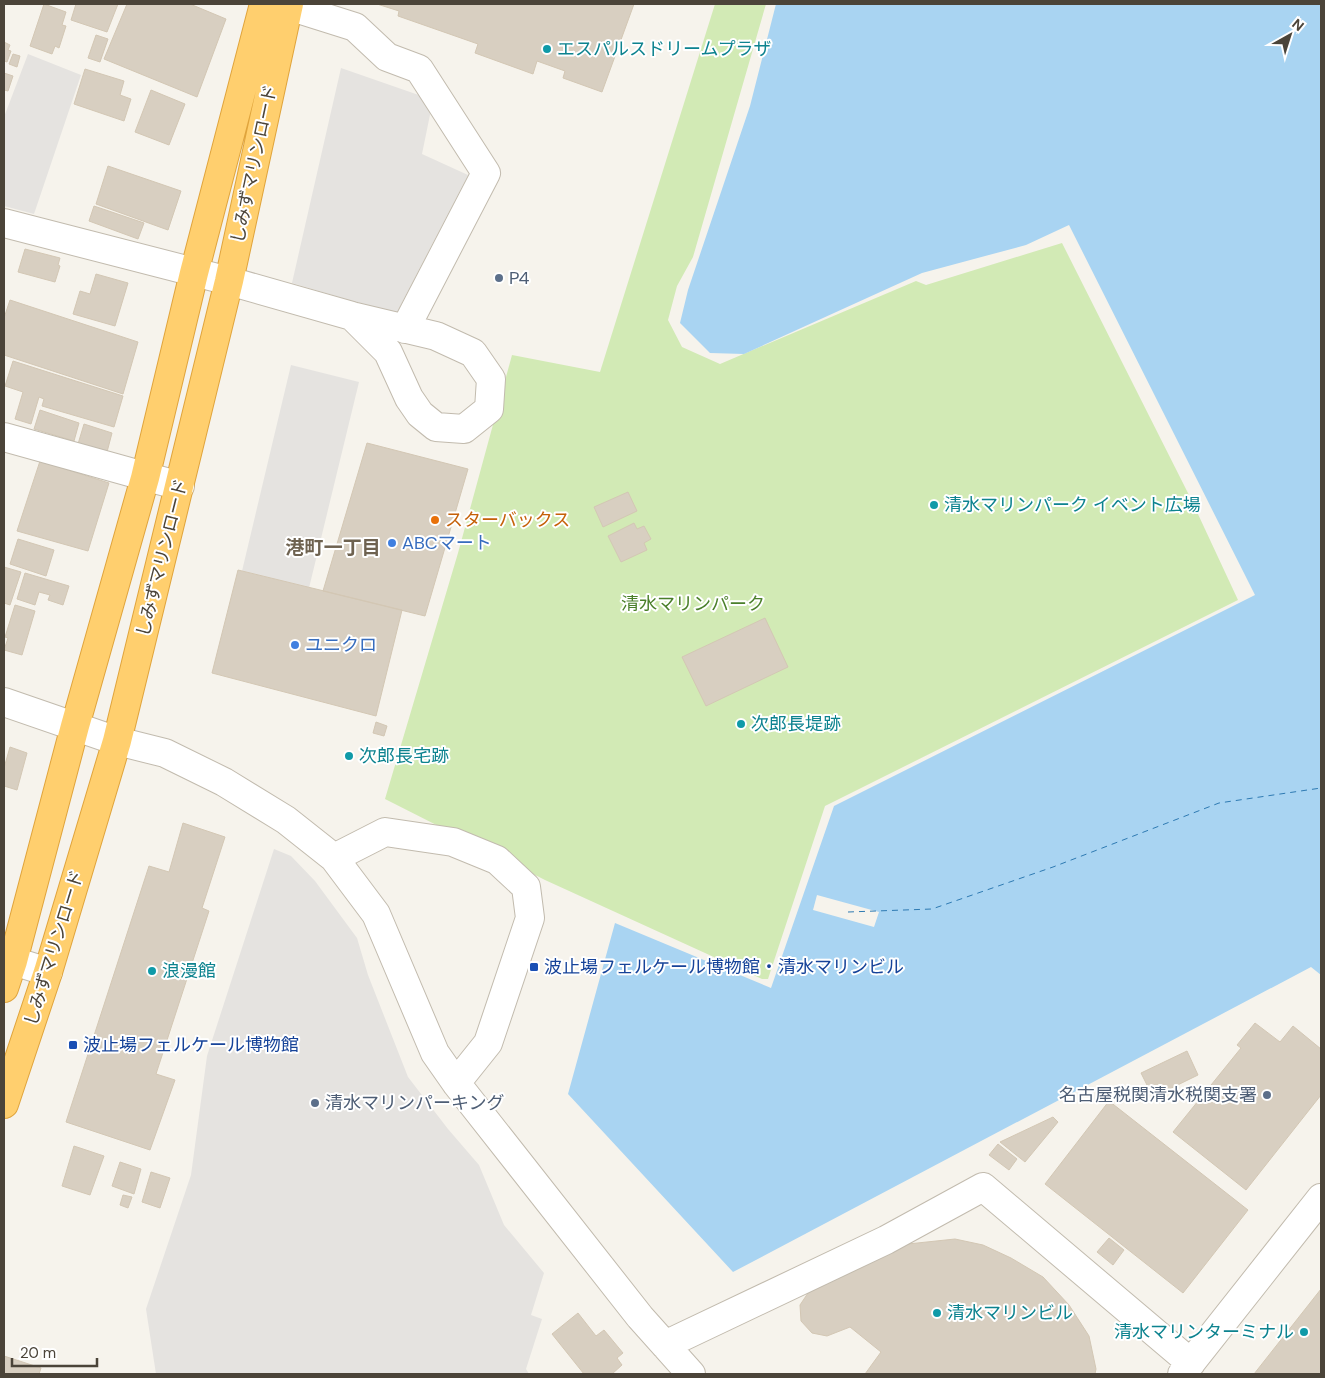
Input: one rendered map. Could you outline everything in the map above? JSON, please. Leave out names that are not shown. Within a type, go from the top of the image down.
[{"type":"highway","name":"しみずマリンロード","points":[[4,988],[8,959],[145,478],[194,273],[281,4]]},
{"type":"highway","name":"しみずマリンロード","points":[[4,1104],[48,972],[117,740],[229,281],[281,4]]},
{"type":"street","points":[[281,4],[356,27],[388,57],[419,69],[486,173],[405,329]]},
{"type":"street","points":[[4,223],[229,281],[352,316],[436,336],[473,353],[491,379],[489,410],[464,429],[436,427],[420,414],[409,398],[388,352],[352,316]]},
{"type":"street","points":[[4,437],[145,478],[180,486]]},
{"type":"street","points":[[4,702],[117,740],[165,753],[224,782],[286,820],[334,858],[376,914],[435,1053],[456,1083],[640,1317],[687,1373]]},
{"type":"street","points":[[334,858],[385,832],[453,842],[497,860],[526,887],[530,918],[488,1043],[456,1083]]},
{"type":"street","points":[[8,959],[48,972]]},
{"type":"street","points":[[665,1345],[886,1240],[983,1187],[1186,1369],[1321,1198]]},
{"type":"green space","name":"清水マリンパーク","points":[[715,4],[766,4],[693,257],[677,286],[668,320],[682,347],[720,364],[916,281],[926,285],[1062,243],[1190,497],[1238,600],[825,806],[768,979],[762,979],[545,880],[385,799],[458,553],[512,355],[600,372]]},
{"type":"shaded area","points":[[28,54],[81,75],[34,214],[4,206],[4,117]]},
{"type":"shaded area","points":[[341,68],[433,100],[422,154],[468,175],[396,314],[292,283]]},
{"type":"shaded area","points":[[291,365],[359,382],[309,588],[242,571]]},
{"type":"shaded area","name":"清水マリンパーキング","points":[[274,849],[291,856],[315,881],[357,938],[368,975],[408,1077],[448,1129],[479,1165],[504,1225],[544,1273],[531,1315],[542,1319],[526,1369],[529,1374],[156,1374],[146,1309],[191,1175],[207,1056]]},
{"type":"water","points":[[776,4],[1321,4],[1321,975],[1311,967],[733,1272],[568,1094],[615,923],[771,988],[834,806],[1255,595],[1069,225],[1026,245],[922,273],[744,354],[710,353],[680,323],[688,290],[750,106]]},
{"type":"pier","points":[[817,895],[879,912],[874,927],[813,910]]},
{"type":"building","points":[[44,4],[66,12],[62,25],[66,26],[59,48],[55,46],[52,54],[30,46]]},
{"type":"building","points":[[76,4],[118,4],[107,32],[71,20]]},
{"type":"building","points":[[127,4],[190,4],[226,19],[197,97],[104,59]]},
{"type":"building","name":"エスパルスドリームプラザ","points":[[377,4],[634,4],[602,92],[563,78],[565,71],[537,61],[533,74],[475,53],[478,44],[398,16],[399,11]]},
{"type":"building","points":[[96,35],[108,39],[100,62],[88,58]]},
{"type":"building","points":[[4,42],[10,45],[8,50],[11,51],[7,62],[4,61]]},
{"type":"building","points":[[13,54],[20,56],[17,67],[9,64]]},
{"type":"building","points":[[85,69],[124,81],[120,95],[131,99],[124,121],[74,104]]},
{"type":"building","points":[[4,73],[13,76],[8,91],[4,90]]},
{"type":"building","points":[[151,90],[185,104],[169,145],[135,132]]},
{"type":"building","points":[[108,166],[181,191],[168,230],[96,204]]},
{"type":"building","points":[[94,206],[144,223],[138,239],[89,221]]},
{"type":"building","points":[[25,249],[60,258],[58,265],[60,266],[55,282],[18,272]]},
{"type":"building","points":[[96,274],[128,283],[115,326],[73,314],[80,291],[90,294]]},
{"type":"building","points":[[10,300],[138,342],[123,394],[4,355],[4,318]]},
{"type":"building","points":[[13,361],[123,396],[114,427],[42,406],[44,399],[39,397],[31,424],[15,419],[23,392],[5,386]]},
{"type":"building","points":[[40,410],[79,423],[74,441],[34,429]]},
{"type":"building","points":[[84,424],[112,433],[107,452],[78,444]]},
{"type":"building","points":[[367,443],[468,469],[425,616],[323,591]]},
{"type":"building","points":[[40,461],[109,483],[88,551],[17,531]]},
{"type":"building","points":[[628,492],[637,511],[603,527],[594,507]]},
{"type":"building","points":[[634,523],[637,529],[644,526],[651,539],[644,543],[647,550],[621,562],[608,536]]},
{"type":"building","points":[[18,539],[54,550],[46,576],[10,564]]},
{"type":"building","points":[[4,567],[21,572],[10,605],[4,603]]},
{"type":"building","points":[[238,570],[402,610],[376,716],[212,673]]},
{"type":"building","points":[[25,573],[69,586],[63,605],[48,600],[50,595],[39,592],[35,605],[17,599]]},
{"type":"building","points":[[15,605],[35,611],[22,655],[4,650],[8,638],[5,637]]},
{"type":"building","points":[[765,618],[788,667],[706,706],[682,657]]},
{"type":"building","points":[[376,722],[387,726],[384,736],[373,733]]},
{"type":"building","points":[[10,747],[27,753],[17,790],[4,786],[4,768]]},
{"type":"building","name":"浪漫館","points":[[183,823],[225,837],[202,908],[209,911],[156,1074],[175,1080],[150,1150],[66,1122],[149,866],[169,872]]},
{"type":"building","points":[[1255,1023],[1280,1042],[1293,1026],[1321,1049],[1321,1095],[1246,1190],[1173,1132],[1241,1048],[1237,1045]]},
{"type":"building","points":[[1187,1051],[1198,1075],[1153,1097],[1141,1073]]},
{"type":"building","points":[[1109,1101],[1248,1210],[1183,1293],[1045,1184]]},
{"type":"building","points":[[1053,1117],[1058,1122],[1025,1162],[1000,1142]]},
{"type":"building","points":[[998,1144],[1017,1159],[1009,1170],[989,1155]]},
{"type":"building","points":[[74,1146],[104,1156],[90,1195],[62,1186]]},
{"type":"building","points":[[120,1162],[141,1169],[134,1194],[112,1186]]},
{"type":"building","points":[[151,1172],[170,1178],[160,1208],[142,1202]]},
{"type":"building","points":[[123,1195],[132,1197],[128,1208],[120,1205]]},
{"type":"building","points":[[1109,1238],[1124,1250],[1113,1265],[1097,1252]]},
{"type":"building","name":"清水マリンビル","points":[[955,1239],[983,1245],[1011,1258],[1043,1277],[1069,1305],[1089,1336],[1096,1369],[1095,1374],[865,1374],[881,1352],[850,1327],[827,1336],[812,1333],[801,1321],[800,1305],[808,1293],[908,1244]]},
{"type":"building","name":"清水マリンターミナル","points":[[1321,1289],[1321,1374],[1254,1374]]},
{"type":"building","points":[[578,1313],[596,1336],[604,1330],[623,1353],[617,1358],[622,1365],[612,1374],[584,1374],[552,1334]]},
{"type":"building","points":[[4,1356],[41,1368],[39,1374],[4,1374]]},
{"type":"ferry route","points":[[848,912],[932,909],[1053,867],[1219,803],[1321,788]]},
{"type":"place","name":"エスパルスドリームプラザ","points":[[547,49]]},
{"type":"place","name":"P4","points":[[499,278]]},
{"type":"place","name":"清水マリンパーク イベント広場","points":[[934,505]]},
{"type":"place","name":"スターバックス","points":[[435,520]]},
{"type":"place","name":"ABCマート","points":[[392,543]]},
{"type":"place","name":"ユニクロ","points":[[295,645]]},
{"type":"place","name":"次郎長堤跡","points":[[741,724]]},
{"type":"place","name":"次郎長宅跡","points":[[349,756]]},
{"type":"place","name":"波止場フェルケール博物館・清水マリンビル","points":[[534,967]]},
{"type":"place","name":"浪漫館","points":[[152,971]]},
{"type":"place","name":"波止場フェルケール博物館","points":[[73,1045]]},
{"type":"place","name":"名古屋税関清水税関支署","points":[[1267,1095]]},
{"type":"place","name":"清水マリンパーキング","points":[[315,1103]]},
{"type":"place","name":"清水マリンビル","points":[[937,1313]]},
{"type":"place","name":"清水マリンターミナル","points":[[1304,1332]]},
{"type":"district","name":"港町一丁目","points":[[333,547]]}]
